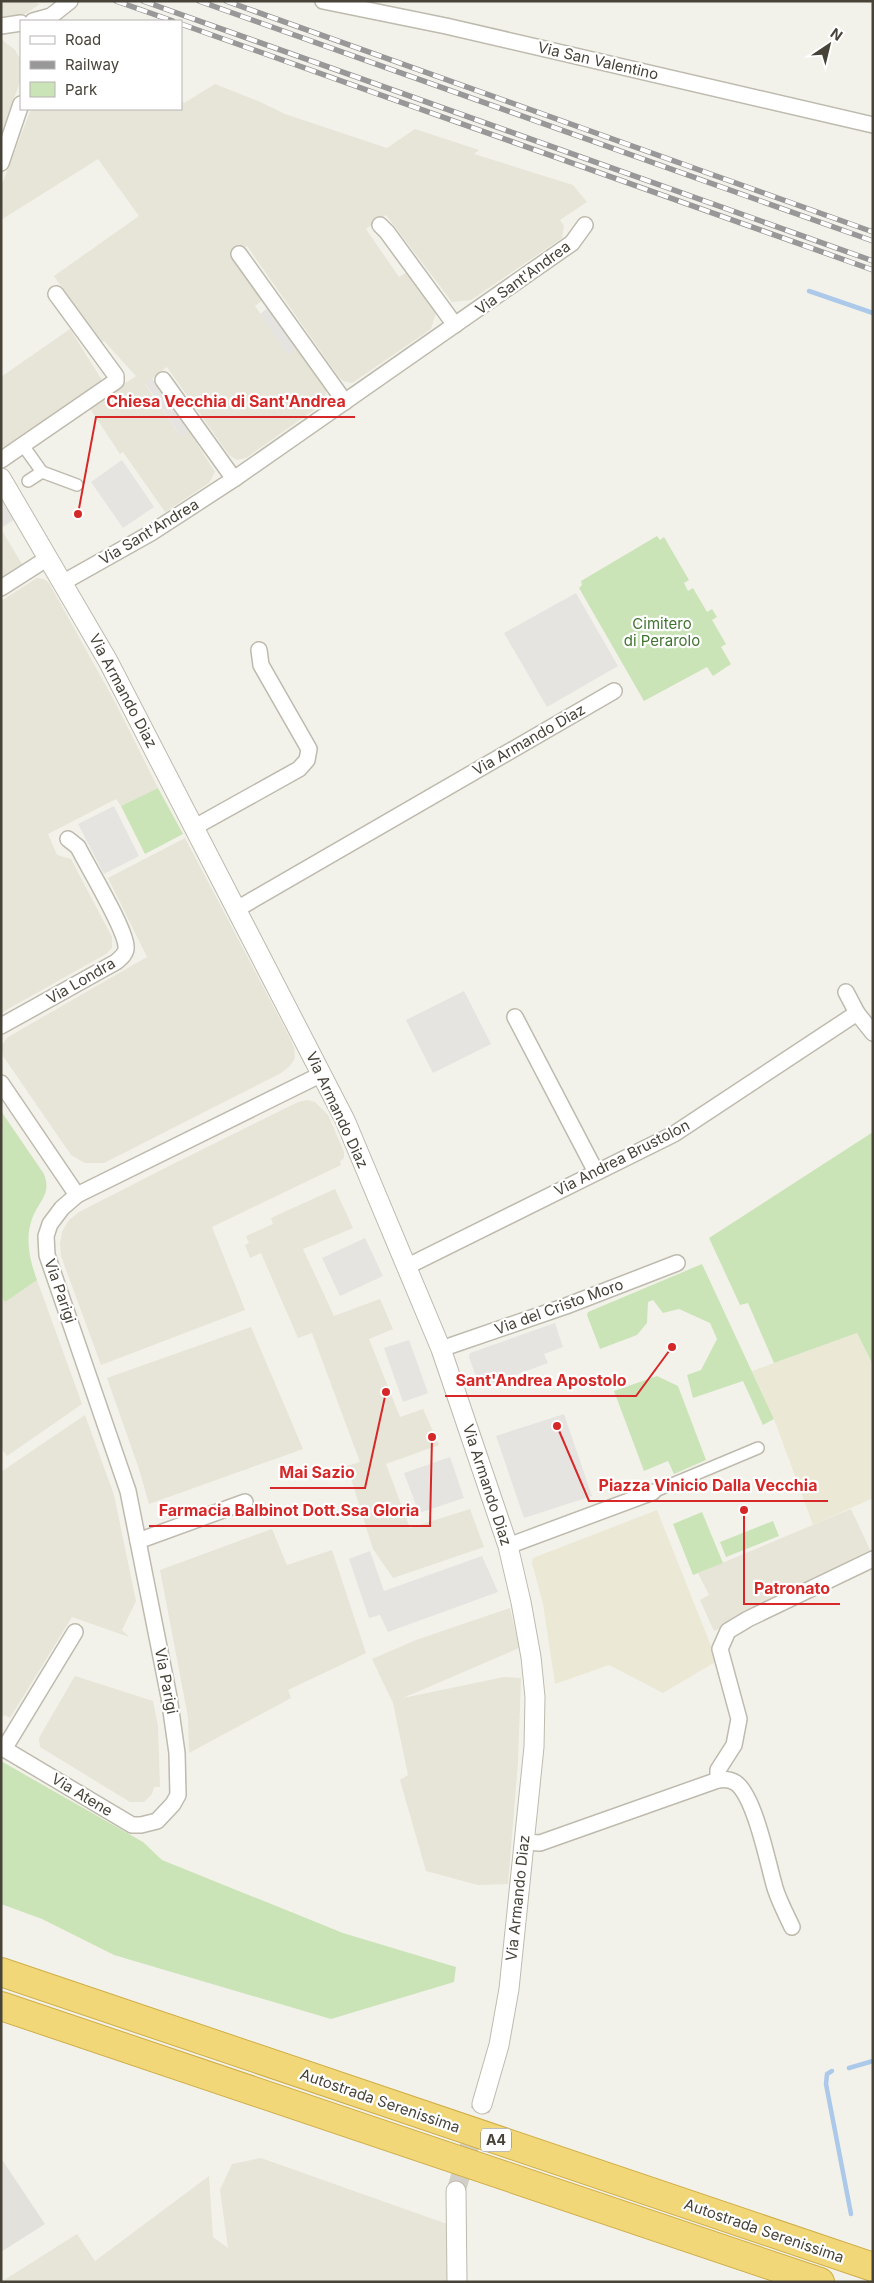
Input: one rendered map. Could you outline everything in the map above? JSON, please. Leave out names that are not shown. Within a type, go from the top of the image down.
[{"type":"highway","name":"Autostrada Serenissima","points":[[1,1972],[873,2267]]},
{"type":"highway","name":"Autostrada Serenissima","points":[[1,2006],[820,2282]]},
{"type":"street","points":[[37,20],[51,16],[70,1]]},
{"type":"street","name":"Via San Valentino","points":[[324,1],[446,26],[873,125]]},
{"type":"street","points":[[1,26],[20,23]]},
{"type":"street","points":[[1,163],[20,107]]},
{"type":"street","points":[[380,225],[455,326]]},
{"type":"street","name":"Via Sant'Andrea","points":[[62,583],[150,533],[234,479],[572,243],[585,225]]},
{"type":"street","points":[[239,254],[345,402]]},
{"type":"street","points":[[1,460],[116,381],[116,376],[56,294]]},
{"type":"street","points":[[163,380],[234,479]]},
{"type":"street","points":[[27,451],[42,472],[77,484]]},
{"type":"street","points":[[28,481],[42,472]]},
{"type":"street","name":"Via Armando Diaz","points":[[1,478],[108,661],[345,1120],[441,1349],[508,1546],[521,1602],[535,1697],[534,1747],[509,1989],[500,2045],[482,2104]]},
{"type":"street","points":[[1,588],[48,558]]},
{"type":"street","points":[[193,828],[299,769],[307,760],[309,749],[261,666],[259,650]]},
{"type":"street","name":"Via Armando Diaz","points":[[237,909],[614,691]]},
{"type":"street","name":"Via Londra","points":[[1,1026],[116,962],[126,952],[120,928],[78,847],[68,840]]},
{"type":"street","points":[[846,992],[857,1013],[873,1033]]},
{"type":"street","name":"Via Andrea Brustolon","points":[[406,1267],[674,1134],[857,1013]]},
{"type":"street","points":[[515,1018],[596,1172]]},
{"type":"street","name":"Via Parigi","points":[[163,1817],[178,1796],[174,1728],[138,1541],[125,1482],[47,1255],[46,1236],[50,1224],[62,1208],[77,1196],[322,1074]]},
{"type":"street","points":[[1,1083],[77,1196]]},
{"type":"street","name":"Via del Cristo Moro","points":[[441,1349],[566,1306],[677,1264]]},
{"type":"street","points":[[508,1546],[653,1492],[758,1448]]},
{"type":"street","points":[[138,1541],[245,1502]]},
{"type":"street","points":[[718,1780],[718,1770],[734,1745],[739,1718],[720,1649],[728,1631],[873,1559]]},
{"type":"street","name":"Via Atene","points":[[75,1632],[3,1748],[132,1824],[151,1824],[163,1817]]},
{"type":"street","points":[[524,1842],[540,1843],[718,1780],[728,1779],[737,1783],[745,1793],[776,1890],[792,1927]]},
{"type":"street","points":[[456,2191],[457,2282]]},
{"type":"shaded area","points":[[1,1],[31,1],[40,4],[25,14],[1,18]]},
{"type":"shaded area","points":[[1,39],[15,50],[20,58],[20,82],[1,134]]},
{"type":"shaded area","points":[[215,84],[285,114],[387,148],[415,129],[479,150],[474,154],[573,185],[587,202],[560,220],[564,226],[562,238],[471,300],[452,302],[386,215],[366,229],[399,277],[407,272],[436,313],[431,329],[352,383],[343,381],[338,376],[247,246],[232,257],[263,300],[255,306],[288,354],[296,349],[326,391],[326,399],[321,405],[246,458],[237,460],[229,455],[167,367],[145,384],[181,437],[189,431],[215,472],[209,483],[165,512],[123,452],[120,454],[89,407],[136,376],[104,341],[101,343],[54,276],[139,216],[98,159],[1,220],[1,187],[31,110],[182,110],[182,101],[184,103]]},
{"type":"shaded area","points":[[268,308],[296,349],[288,355],[260,314]]},
{"type":"shaded area","points":[[70,329],[105,385],[6,450],[1,443],[1,377]]},
{"type":"shaded area","points":[[152,378],[189,431],[181,437],[145,383]]},
{"type":"shaded area","points":[[122,460],[154,507],[123,528],[91,482]]},
{"type":"shaded area","points":[[1,493],[17,518],[1,528]]},
{"type":"shaded area","points":[[1,529],[22,564],[1,578]]},
{"type":"shaded area","points":[[37,578],[44,579],[49,583],[116,704],[158,788],[121,806],[116,799],[48,834],[57,855],[71,859],[112,937],[112,948],[106,954],[1,1013],[1,601]]},
{"type":"shaded area","points":[[576,593],[618,666],[547,707],[504,633]]},
{"type":"shaded area","points":[[114,806],[139,856],[104,874],[78,824]]},
{"type":"shaded area","points":[[185,838],[290,1038],[295,1058],[290,1066],[281,1073],[104,1163],[85,1163],[71,1155],[3,1056],[1,1046],[8,1037],[147,957],[108,878]]},
{"type":"shaded area","points":[[464,991],[491,1044],[433,1073],[406,1020]]},
{"type":"shaded area","points":[[307,1100],[315,1102],[328,1115],[344,1152],[344,1158],[340,1161],[341,1165],[212,1227],[245,1310],[101,1365],[61,1256],[62,1232],[68,1221],[79,1212],[177,1162],[298,1102]]},
{"type":"shaded area","points":[[335,1189],[353,1228],[303,1249],[334,1316],[380,1299],[393,1329],[369,1339],[400,1417],[423,1409],[439,1445],[386,1464],[410,1528],[470,1509],[484,1547],[393,1578],[373,1549],[347,1466],[360,1462],[312,1333],[298,1338],[261,1253],[250,1258],[245,1245],[249,1243],[246,1236],[273,1224],[271,1218]]},
{"type":"shaded area","points":[[365,1238],[383,1276],[340,1296],[322,1258]]},
{"type":"shaded area","points":[[37,1280],[82,1404],[7,1456],[1,1448],[1,1295],[6,1301]]},
{"type":"shaded area","points":[[555,1323],[563,1347],[544,1354],[548,1363],[480,1388],[469,1357],[470,1353]]},
{"type":"shaded area","points":[[251,1327],[303,1449],[149,1504],[139,1469],[107,1378]]},
{"type":"shaded area","points":[[857,1333],[873,1366],[873,1498],[813,1525],[774,1419],[752,1371]]},
{"type":"shaded area","points":[[409,1340],[428,1393],[403,1402],[384,1348]]},
{"type":"shaded area","points":[[564,1414],[592,1496],[524,1518],[496,1436]]},
{"type":"shaded area","points":[[85,1415],[114,1495],[136,1601],[122,1630],[129,1637],[72,1617],[10,1718],[4,1715],[1,1719],[1,1472]]},
{"type":"shaded area","points":[[450,1457],[464,1498],[419,1513],[404,1473]]},
{"type":"shaded area","points":[[851,1509],[872,1554],[714,1631],[700,1600],[709,1595],[698,1573]]},
{"type":"shaded area","points":[[657,1510],[717,1661],[663,1693],[609,1665],[555,1684],[543,1604],[532,1563],[533,1558]]},
{"type":"shaded area","points":[[272,1529],[287,1565],[332,1550],[366,1653],[288,1690],[291,1698],[189,1753],[188,1717],[160,1570]]},
{"type":"shaded area","points":[[370,1551],[384,1591],[482,1556],[498,1592],[388,1632],[380,1615],[369,1618],[349,1559]]},
{"type":"shaded area","points":[[510,1608],[519,1648],[403,1698],[504,1677],[521,1678],[518,1762],[508,1884],[478,1885],[426,1871],[400,1780],[408,1775],[393,1703],[372,1659],[416,1640]]},
{"type":"shaded area","points":[[75,1676],[153,1701],[158,1726],[160,1787],[154,1787],[152,1794],[144,1802],[130,1802],[40,1747],[39,1738]]},
{"type":"shaded area","points":[[1,2158],[45,2224],[1,2252]]},
{"type":"shaded area","points":[[261,2158],[447,2224],[447,2282],[1,2282],[77,2234],[95,2261],[209,2176],[213,2237],[228,2248],[220,2190],[232,2164]]},
{"type":"green space","name":"Cimitero di Perarolo","points":[[657,536],[660,540],[664,537],[689,580],[684,583],[688,591],[693,588],[707,612],[712,609],[717,617],[712,620],[726,644],[721,647],[731,664],[713,676],[707,667],[644,701],[579,588],[582,585],[581,581]]},
{"type":"green space","points":[[158,788],[183,834],[145,854],[121,806]]},
{"type":"green space","points":[[1,1111],[44,1174],[47,1186],[45,1195],[31,1222],[28,1239],[37,1280],[5,1302],[1,1295]]},
{"type":"green space","points":[[873,1132],[873,1365],[857,1333],[774,1363],[748,1303],[740,1305],[709,1238]]},
{"type":"green space","points":[[702,1264],[774,1419],[763,1425],[743,1381],[693,1398],[687,1375],[701,1370],[717,1339],[710,1323],[679,1309],[663,1313],[653,1300],[648,1302],[647,1323],[637,1335],[600,1349],[587,1315],[588,1312]]},
{"type":"green space","points":[[657,1376],[678,1386],[706,1460],[674,1474],[668,1461],[644,1471],[614,1391]]},
{"type":"green space","points":[[702,1512],[723,1563],[693,1575],[673,1524]]},
{"type":"green space","points":[[773,1521],[779,1536],[726,1557],[720,1542]]},
{"type":"green space","points":[[1,1761],[143,1842],[162,1860],[343,1933],[456,1967],[454,1982],[331,2019],[114,1955],[42,1919],[1,1904]]},
{"type":"waterway","points":[[809,291],[873,313]]},
{"type":"waterway","points":[[849,2068],[873,2061]]},
{"type":"waterway","points":[[832,2071],[827,2074],[826,2084],[851,2214]]},
{"type":"tunnel","points":[[456,2191],[482,2104]]},
{"type":"railway","points":[[116,1],[170,20]]},
{"type":"railway","points":[[143,1],[873,261]]},
{"type":"railway","points":[[199,1],[873,241]]},
{"type":"railway","points":[[226,1],[873,232]]},
{"type":"railway","points":[[182,24],[873,270]]},
{"type":"place","name":"Chiesa Vecchia di Sant'Andrea","points":[[78,514]]},
{"type":"place","name":"Sant'Andrea Apostolo","points":[[672,1347]]},
{"type":"place","name":"Mai Sazio","points":[[386,1392]]},
{"type":"place","name":"Piazza Vinicio Dalla Vecchia","points":[[557,1426]]},
{"type":"place","name":"Farmacia Balbinot Dott.Ssa Gloria","points":[[432,1437]]},
{"type":"place","name":"Patronato","points":[[744,1510]]}]
